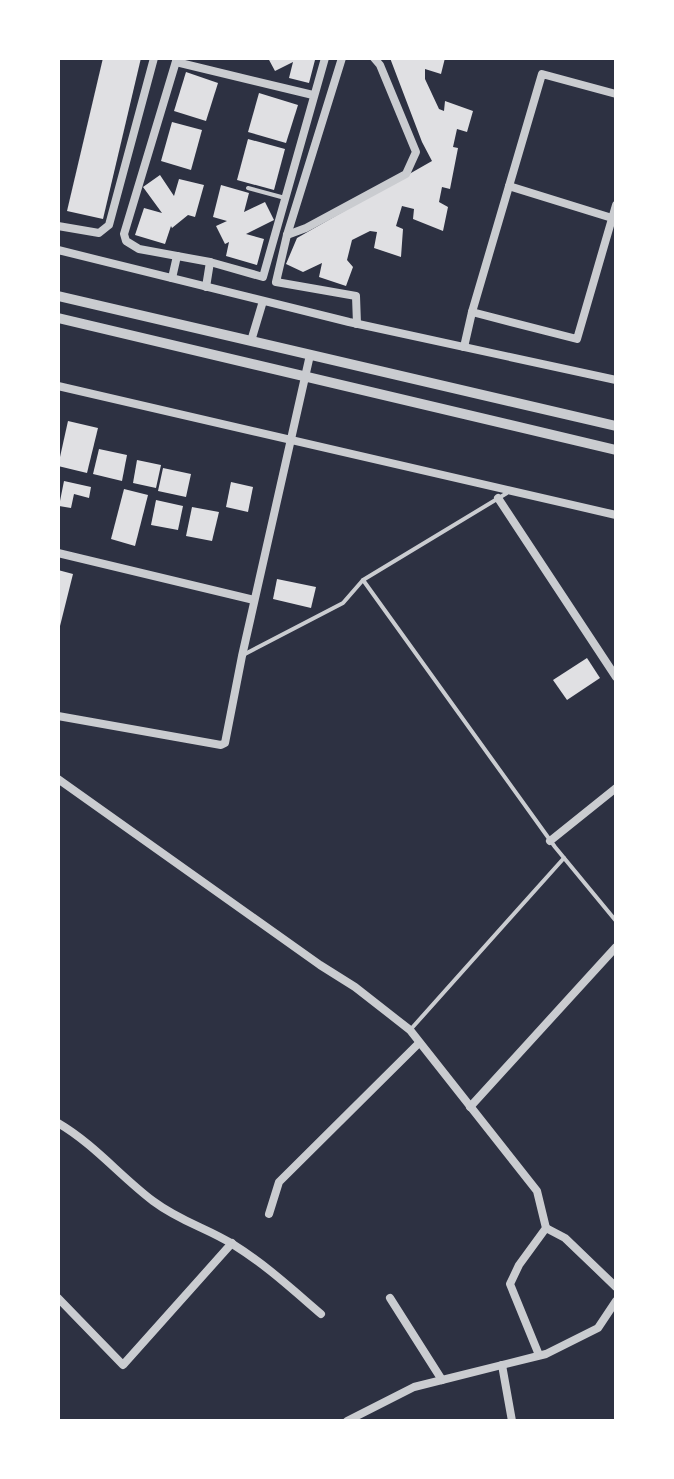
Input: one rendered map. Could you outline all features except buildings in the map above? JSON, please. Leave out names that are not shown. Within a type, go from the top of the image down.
[{"type":"street","points":[[58,226],[99,233],[109,225],[154,58]]},
{"type":"street","points":[[313,95],[177,60],[124,234],[126,241],[139,249],[210,262],[263,277],[325,58]]},
{"type":"street","points":[[342,58],[287,235],[276,282],[356,296],[357,324]]},
{"type":"street","points":[[287,235],[306,228],[406,174],[416,152],[380,65],[374,58]]},
{"type":"street","points":[[464,347],[542,74],[616,94]]},
{"type":"street","points":[[509,186],[612,218]]},
{"type":"street","points":[[472,312],[577,339],[616,205]]},
{"type":"street","points":[[58,250],[357,324],[616,380]]},
{"type":"street","points":[[172,278],[177,256]]},
{"type":"street","points":[[206,287],[210,262]]},
{"type":"street","points":[[58,296],[616,426]]},
{"type":"street","points":[[251,341],[263,301]]},
{"type":"street","points":[[58,318],[616,450]]},
{"type":"street","points":[[58,716],[221,745],[226,740],[254,600],[310,355]]},
{"type":"street","points":[[58,386],[616,515]]},
{"type":"street","points":[[498,498],[616,677]]},
{"type":"street","points":[[58,553],[254,600]]},
{"type":"street","points":[[58,779],[355,987],[410,1030],[537,1191],[546,1228],[565,1238],[616,1287]]},
{"type":"street","points":[[550,841],[616,788]]},
{"type":"street","points":[[470,1107],[616,947]]},
{"type":"street","points":[[269,1214],[279,1182],[419,1043]]},
{"type":"street","points":[[58,1123],[82,1137],[151,1200],[180,1220],[232,1243],[260,1262],[321,1314]]},
{"type":"street","points":[[539,1355],[510,1284],[519,1265],[546,1228]]},
{"type":"street","points":[[58,1298],[123,1365],[232,1243]]},
{"type":"street","points":[[390,1298],[442,1380]]},
{"type":"street","points":[[347,1421],[414,1387],[539,1355],[598,1328],[616,1301]]},
{"type":"street","points":[[502,1365],[512,1421]]},
{"type":"lane","points":[[248,188],[285,198]]},
{"type":"lane","points":[[242,656],[343,603],[363,580],[511,491]]},
{"type":"lane","points":[[363,580],[550,841],[616,921]]},
{"type":"lane","points":[[410,1030],[564,858]]}]
